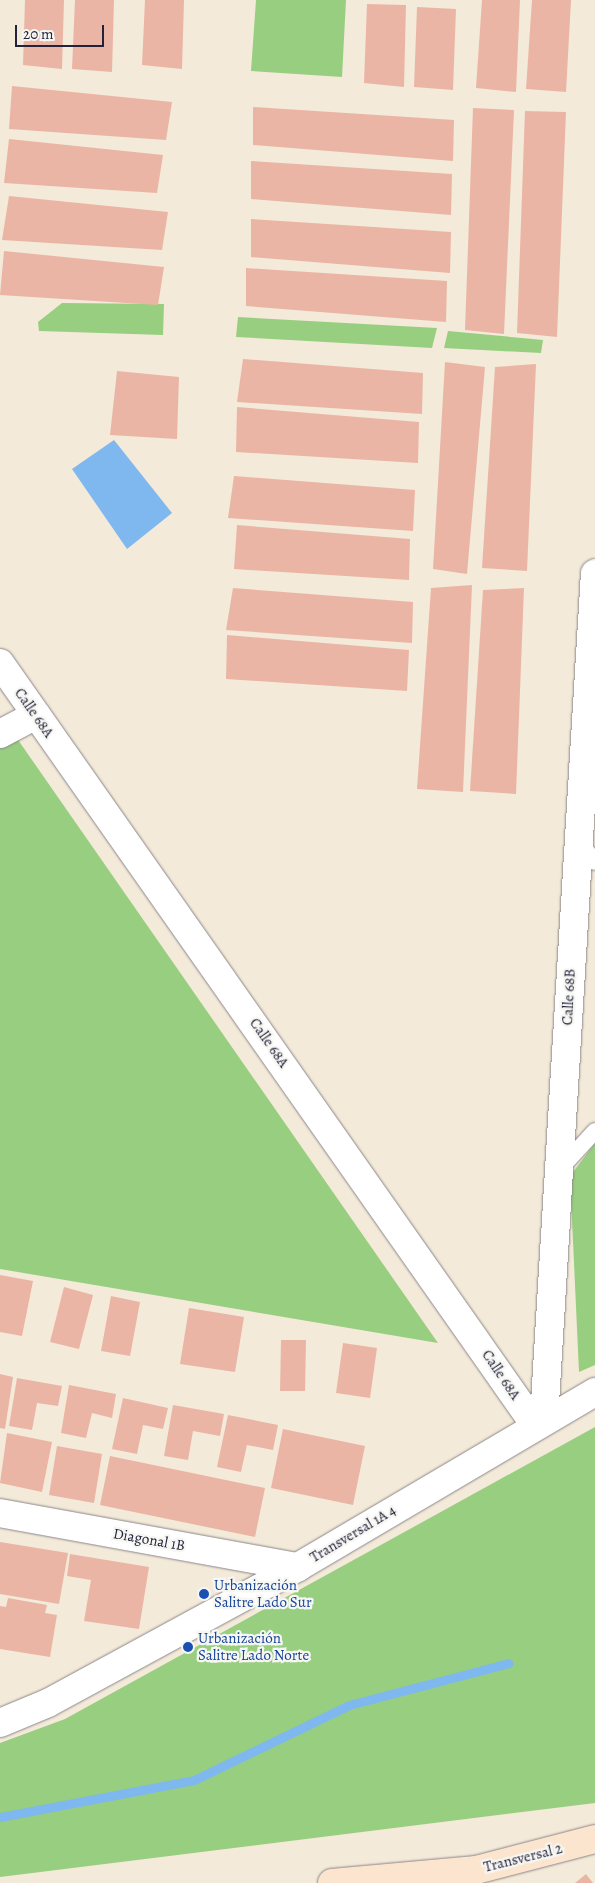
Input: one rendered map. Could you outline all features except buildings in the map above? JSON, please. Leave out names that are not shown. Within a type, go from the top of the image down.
[{"type":"street","name":"Calle 68B","points":[[540,1422],[559,1170],[587,851],[595,574]]},
{"type":"street","name":"Calle 68A","points":[[0,663],[540,1422]]},
{"type":"street","points":[[0,734],[36,715]]},
{"type":"street","name":"Transversal 1A 4","points":[[0,1723],[48,1703],[298,1567],[540,1422],[595,1392]]},
{"type":"street","name":"Diagonal 1B","points":[[0,1513],[298,1567]]},
{"type":"street","name":"Transversal 2","points":[[332,1883],[481,1876],[595,1839]]},
{"type":"lane","points":[[559,1170],[595,1131]]},
{"type":"green space","points":[[256,0],[346,0],[342,77],[251,71]]},
{"type":"green space","points":[[62,303],[164,304],[163,335],[39,331],[38,322]]},
{"type":"green space","points":[[238,317],[437,328],[432,348],[236,337]]},
{"type":"green space","points":[[448,331],[543,340],[541,353],[444,348]]},
{"type":"green space","points":[[16,737],[438,1343],[0,1269],[0,746]]},
{"type":"green space","points":[[595,1143],[595,1365],[579,1372],[570,1176]]},
{"type":"green space","points":[[595,1427],[595,1803],[0,1877],[0,1743],[65,1719]]},
{"type":"water","points":[[114,440],[172,513],[127,549],[72,469]]},
{"type":"waterway","points":[[0,1817],[194,1780],[349,1705],[509,1663]]},
{"type":"place","name":"Urbanización Salitre Lado Sur","points":[[204,1594]]},
{"type":"place","name":"Urbanización Salitre Lado Norte","points":[[188,1647]]}]
